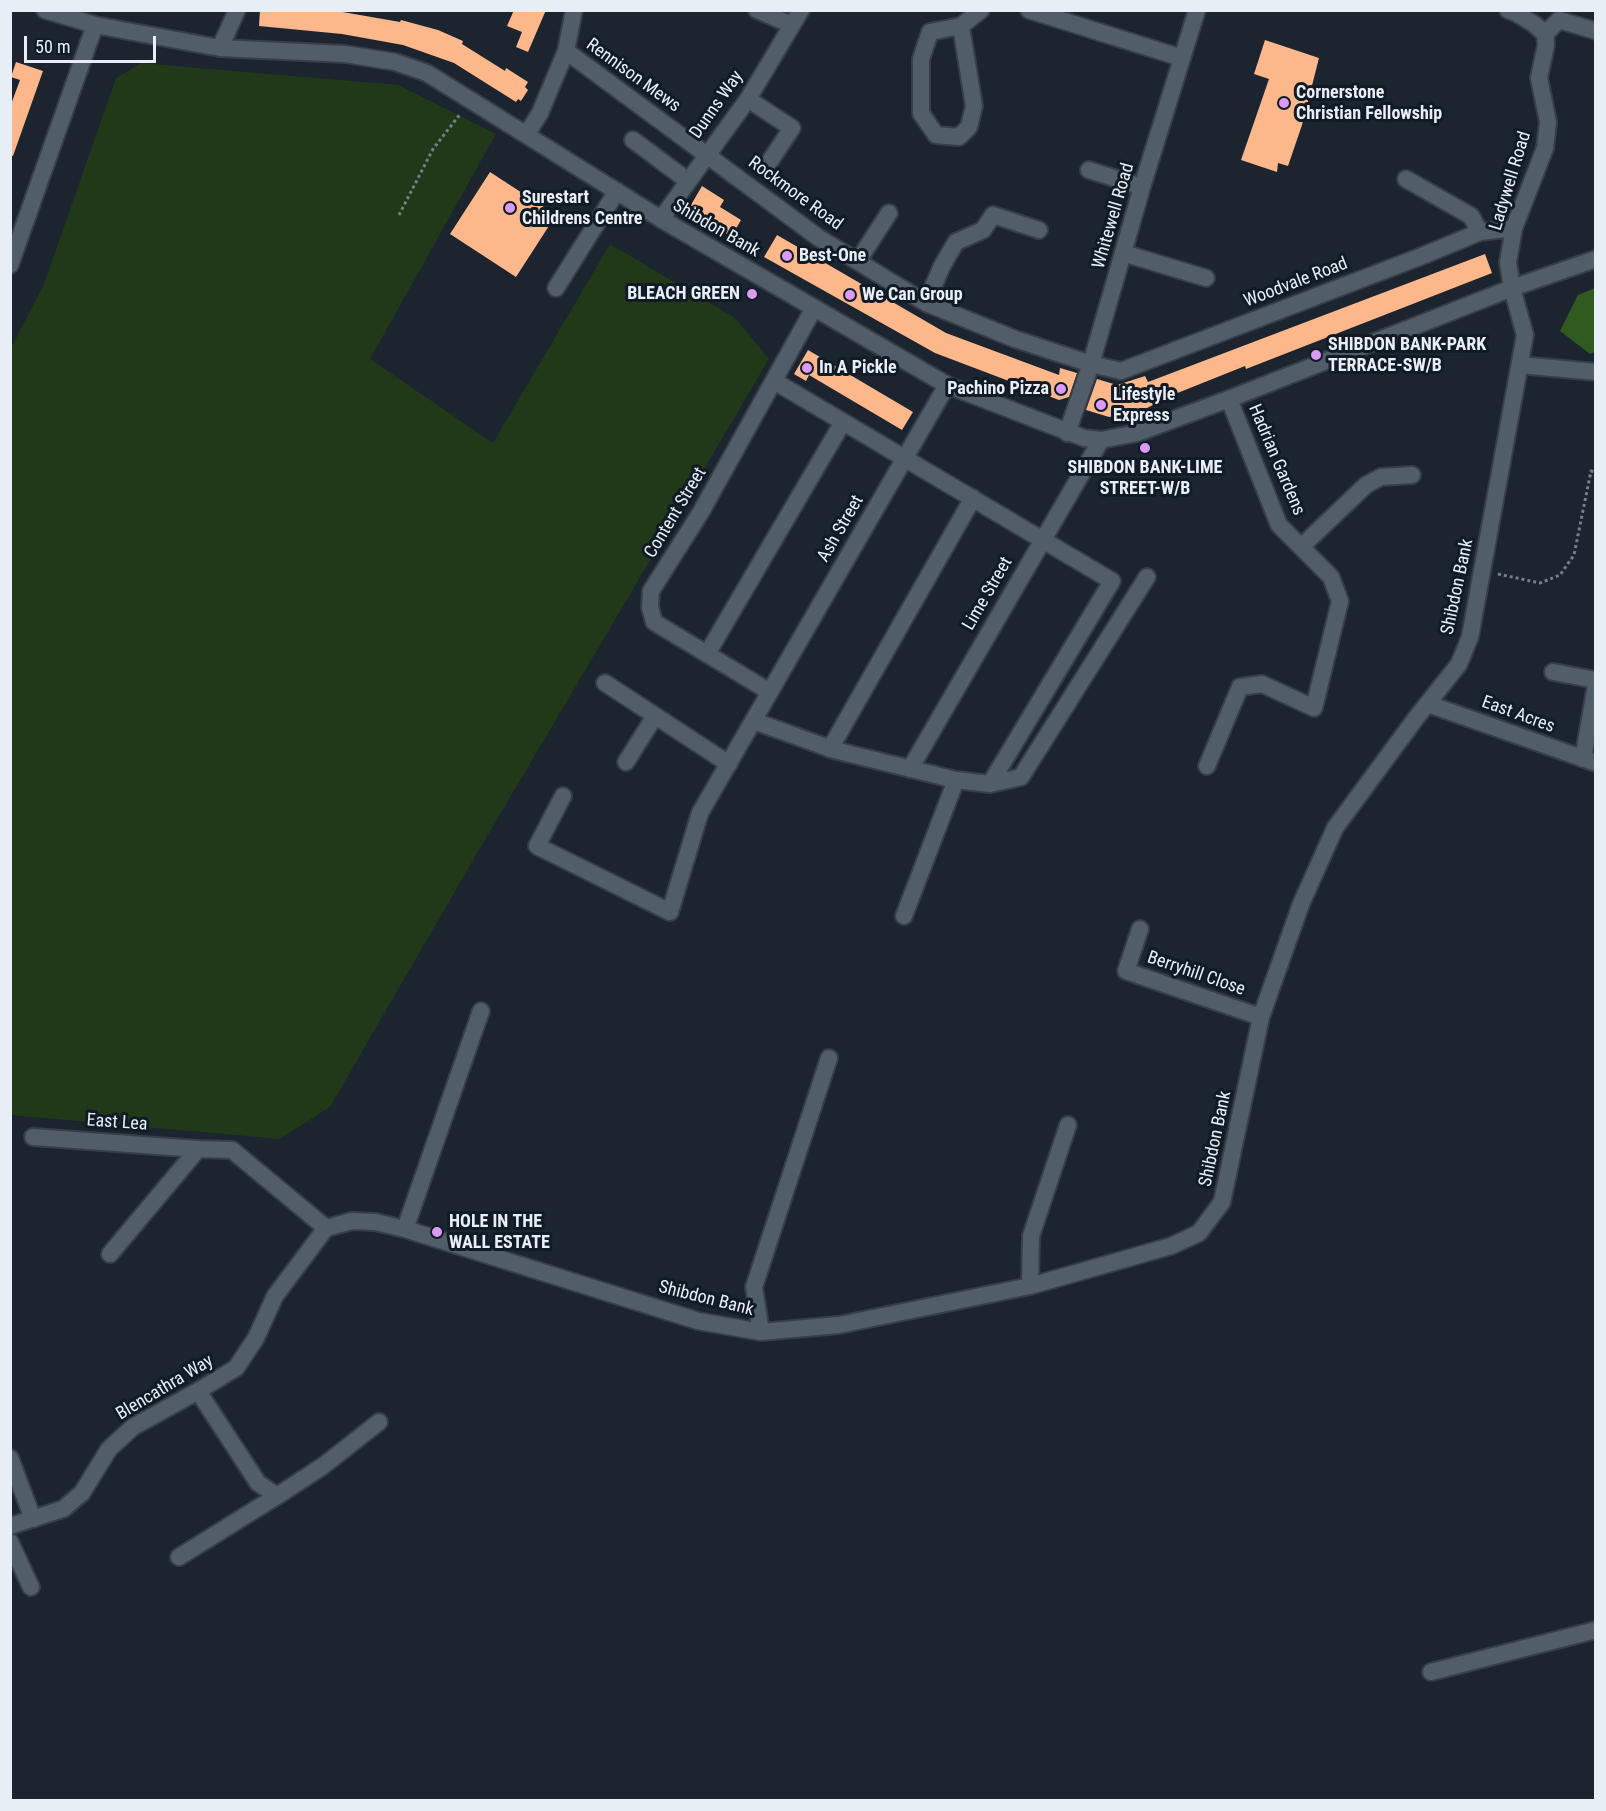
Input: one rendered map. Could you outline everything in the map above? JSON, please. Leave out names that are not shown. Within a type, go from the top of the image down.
[{"type":"street","name":"Shibdon Bank","points":[[45,10],[95,25],[220,48],[345,54],[395,62],[427,73],[661,219],[947,385],[1067,433],[1101,440],[1137,433],[1512,288],[1596,259]]},
{"type":"street","points":[[220,48],[237,10]]},
{"type":"street","points":[[527,134],[540,113],[566,51],[574,10]]},
{"type":"street","points":[[757,10],[797,18]]},
{"type":"street","points":[[961,26],[974,106],[969,127],[959,137],[936,135],[921,113],[921,59],[930,32],[961,26],[981,10]]},
{"type":"street","points":[[1029,10],[1182,58]]},
{"type":"street","name":"Whitewell Road","points":[[1067,433],[1091,364],[1197,10]]},
{"type":"street","points":[[1508,10],[1534,24],[1545,34],[1559,20],[1596,31]]},
{"type":"street","name":"Dunns Way","points":[[661,219],[748,99],[797,18]]},
{"type":"street","points":[[10,265],[95,25]]},
{"type":"street","name":"Ladywell Road","points":[[1512,288],[1508,262],[1514,228],[1545,148],[1548,122],[1539,78],[1546,45],[1545,34]]},
{"type":"street","name":"Rennison Mews","points":[[566,51],[706,155]]},
{"type":"street","points":[[748,99],[792,128],[770,161]]},
{"type":"street","points":[[633,140],[688,181]]},
{"type":"street","name":"Rockmore Road","points":[[706,155],[819,238],[926,303],[1015,339],[1091,364]]},
{"type":"street","points":[[1089,170],[1143,187]]},
{"type":"street","points":[[1406,178],[1471,216],[1480,232]]},
{"type":"street","points":[[556,288],[617,192]]},
{"type":"street","points":[[858,261],[889,213]]},
{"type":"street","points":[[926,303],[942,266],[956,242],[982,230],[993,215],[1039,230]]},
{"type":"street","name":"Woodvale Road","points":[[1091,364],[1122,371],[1480,232],[1514,228]]},
{"type":"street","points":[[1123,253],[1206,278]]},
{"type":"street","name":"Shibdon Bank","points":[[405,1229],[698,1321],[761,1332],[839,1325],[1030,1286],[1172,1246],[1199,1233],[1222,1202],[1261,1017],[1301,904],[1335,828],[1459,664],[1470,637],[1525,335],[1512,288]]},
{"type":"street","name":"Content Street","points":[[770,692],[654,622],[650,607],[651,591],[702,512],[814,308]]},
{"type":"street","points":[[1520,365],[1596,372]]},
{"type":"street","points":[[774,381],[1112,581],[990,784]]},
{"type":"street","name":"Ash Street","points":[[563,796],[537,846],[670,912],[700,813],[947,385]]},
{"type":"street","name":"Hadrian Gardens","points":[[1207,766],[1240,687],[1262,684],[1314,708],[1340,601],[1331,577],[1279,525],[1229,399]]},
{"type":"street","points":[[707,654],[843,422]]},
{"type":"street","name":"Lime Street","points":[[910,769],[1101,440]]},
{"type":"street","points":[[1301,547],[1366,485],[1381,477],[1412,475]]},
{"type":"street","points":[[830,749],[974,498]]},
{"type":"street","points":[[754,720],[830,749],[956,780],[990,784],[1020,777],[1147,577]]},
{"type":"street","points":[[1553,672],[1596,680]]},
{"type":"street","points":[[604,683],[729,764]]},
{"type":"street","points":[[1589,761],[1596,685]]},
{"type":"street","name":"East Acres","points":[[1428,704],[1589,761]]},
{"type":"street","points":[[626,762],[655,716]]},
{"type":"street","points":[[904,916],[956,780]]},
{"type":"street","name":"Berryhill Close","points":[[1140,929],[1126,971],[1261,1017]]},
{"type":"street","points":[[326,1228],[352,1221],[375,1222],[405,1229],[481,1011]]},
{"type":"street","points":[[761,1332],[754,1287],[829,1058]]},
{"type":"street","points":[[1030,1286],[1031,1236],[1068,1125]]},
{"type":"street","name":"East Lea","points":[[33,1137],[232,1150],[326,1228]]},
{"type":"street","points":[[110,1254],[198,1149]]},
{"type":"street","name":"Blencathra Way","points":[[10,1526],[63,1509],[82,1493],[109,1449],[133,1427],[236,1368],[256,1338],[275,1296],[326,1228]]},
{"type":"street","points":[[198,1391],[258,1483],[277,1496]]},
{"type":"street","points":[[180,1557],[323,1466],[379,1422]]},
{"type":"street","points":[[10,1458],[33,1519]]},
{"type":"street","points":[[10,1542],[31,1587]]},
{"type":"street","points":[[1431,1672],[1596,1630]]},
{"type":"path","points":[[399,215],[433,149],[471,99]]},
{"type":"path","points":[[1483,570],[1540,583],[1560,575],[1574,555],[1591,471],[1596,472]]},
{"type":"green space","points":[[141,63],[398,85],[496,134],[370,359],[493,443],[610,244],[735,318],[769,359],[330,1107],[280,1139],[11,1115],[11,348],[44,284],[116,78]]},
{"type":"green space","points":[[1595,288],[1595,352],[1590,354],[1560,331],[1578,295]]},
{"type":"building","points":[[260,10],[337,11],[400,22],[401,20],[438,30],[463,41],[462,44],[505,71],[506,68],[528,82],[525,87],[528,90],[521,101],[518,99],[516,102],[454,63],[403,45],[342,34],[259,26]]},
{"type":"building","points":[[514,10],[546,10],[528,52],[516,47],[522,32],[507,26]]},
{"type":"building","name":"Cornerstone Christian Fellowship","points":[[1265,40],[1319,58],[1302,125],[1288,166],[1278,163],[1277,172],[1241,160],[1269,79],[1254,74]]},
{"type":"building","points":[[16,62],[43,71],[13,156],[10,155],[10,107],[20,80],[11,77]]},
{"type":"building","points":[[490,172],[556,215],[516,277],[450,234]]},
{"type":"building","points":[[702,186],[724,200],[720,207],[741,220],[731,237],[688,210]]},
{"type":"building","points":[[777,235],[946,333],[1059,375],[1060,368],[1077,373],[1069,397],[1059,400],[935,353],[764,257]]},
{"type":"building","points":[[1485,254],[1492,273],[1246,369],[1245,366],[1155,402],[1139,412],[1109,417],[1086,410],[1097,379],[1117,385],[1145,376],[1148,382]]},
{"type":"building","points":[[808,350],[913,412],[902,430],[809,375],[806,381],[794,374]]},
{"type":"place","name":"Cornerstone Christian Fellowship","points":[[1284,103]]},
{"type":"place","name":"Surestart Childrens Centre","points":[[510,208]]},
{"type":"place","name":"Best-One","points":[[787,256]]},
{"type":"place","name":"BLEACH GREEN","points":[[752,294]]},
{"type":"place","name":"We Can Group","points":[[850,295]]},
{"type":"place","name":"SHIBDON BANK-PARK TERRACE-SW/B","points":[[1316,355]]},
{"type":"place","name":"In A Pickle","points":[[807,368]]},
{"type":"place","name":"Pachino Pizza","points":[[1061,389]]},
{"type":"place","name":"Lifestyle Express","points":[[1101,405]]},
{"type":"place","name":"SHIBDON BANK-LIME STREET-W/B","points":[[1145,448]]},
{"type":"place","name":"HOLE IN THE WALL ESTATE","points":[[437,1232]]}]
